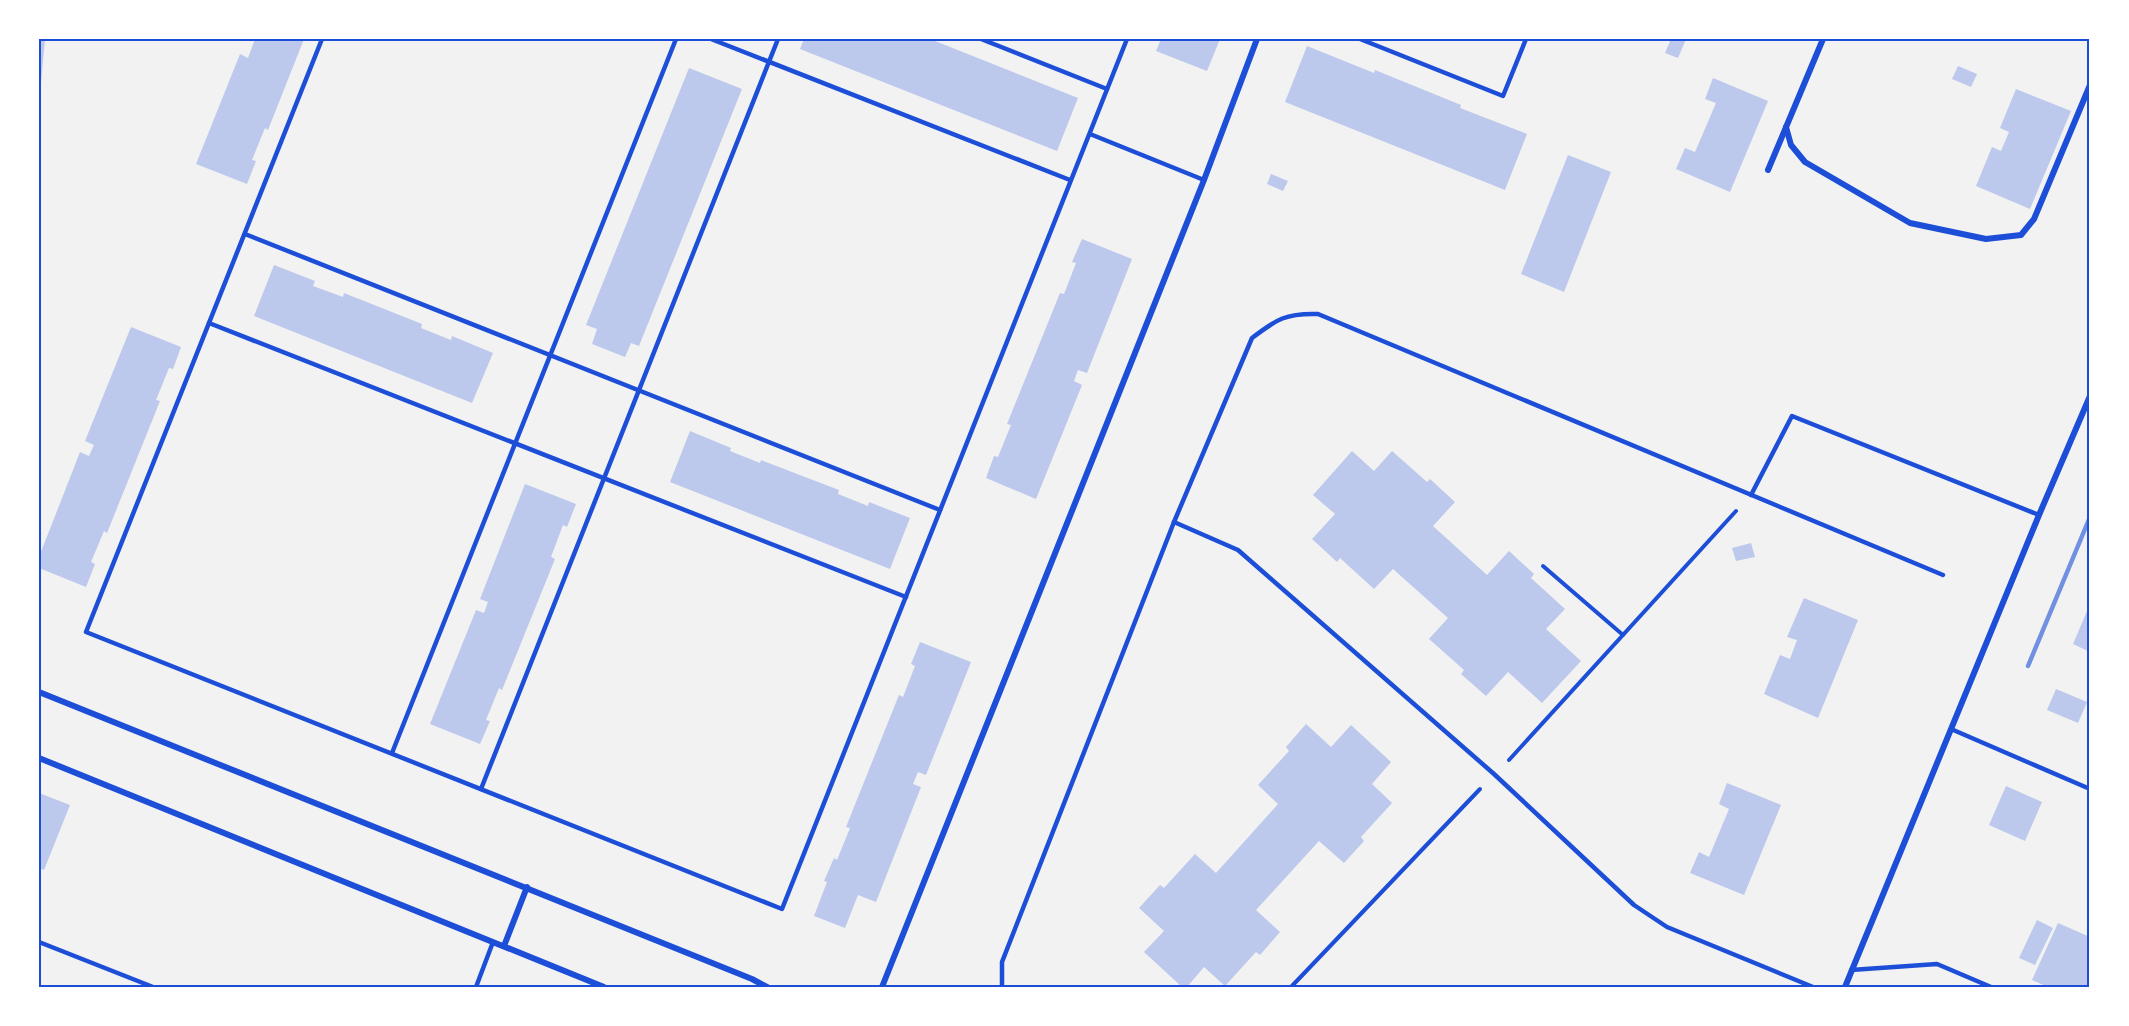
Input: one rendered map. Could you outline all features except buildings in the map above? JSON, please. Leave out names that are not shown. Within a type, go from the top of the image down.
[{"type":"street","points":[[882,987],[1204,180],[1257,39]]},
{"type":"street","points":[[1768,170],[1823,39]]},
{"type":"street","points":[[1786,127],[1791,145],[1805,162],[1910,224],[1986,239],[2021,235],[2034,219],[2090,86]]},
{"type":"street","points":[[1845,987],[2090,396]]},
{"type":"street","points":[[39,692],[527,887],[742,975],[766,987]]},
{"type":"street","points":[[39,758],[604,987]]},
{"type":"street","points":[[504,946],[527,887]]},
{"type":"lane","points":[[322,39],[86,633],[782,909],[1127,39]]},
{"type":"lane","points":[[392,753],[676,39]]},
{"type":"lane","points":[[711,39],[1070,180]]},
{"type":"lane","points":[[481,789],[778,39]]},
{"type":"lane","points":[[981,39],[1107,89]]},
{"type":"lane","points":[[1360,39],[1503,96],[1526,39]]},
{"type":"lane","points":[[1090,134],[1204,180]]},
{"type":"lane","points":[[245,234],[940,510]]},
{"type":"lane","points":[[1002,987],[1002,962],[1174,522],[1252,338],[1272,322],[1295,313],[1318,314],[1943,575]]},
{"type":"lane","points":[[209,323],[906,597]]},
{"type":"lane","points":[[1751,495],[1792,416],[2039,515]]},
{"type":"lane","points":[[1174,522],[1238,550],[1494,774],[1634,905],[1667,927],[1813,987]]},
{"type":"lane","points":[[1951,729],[2090,789]]},
{"type":"lane","points":[[39,942],[153,987]]},
{"type":"lane","points":[[476,987],[494,942]]},
{"type":"lane","points":[[1851,970],[1937,964],[1991,987]]},
{"type":"path","points":[[1291,987],[1522,747],[1751,495]]},
{"type":"path","points":[[1543,566],[1623,635]]},
{"type":"railway","points":[[2028,666],[2090,517]]}]
